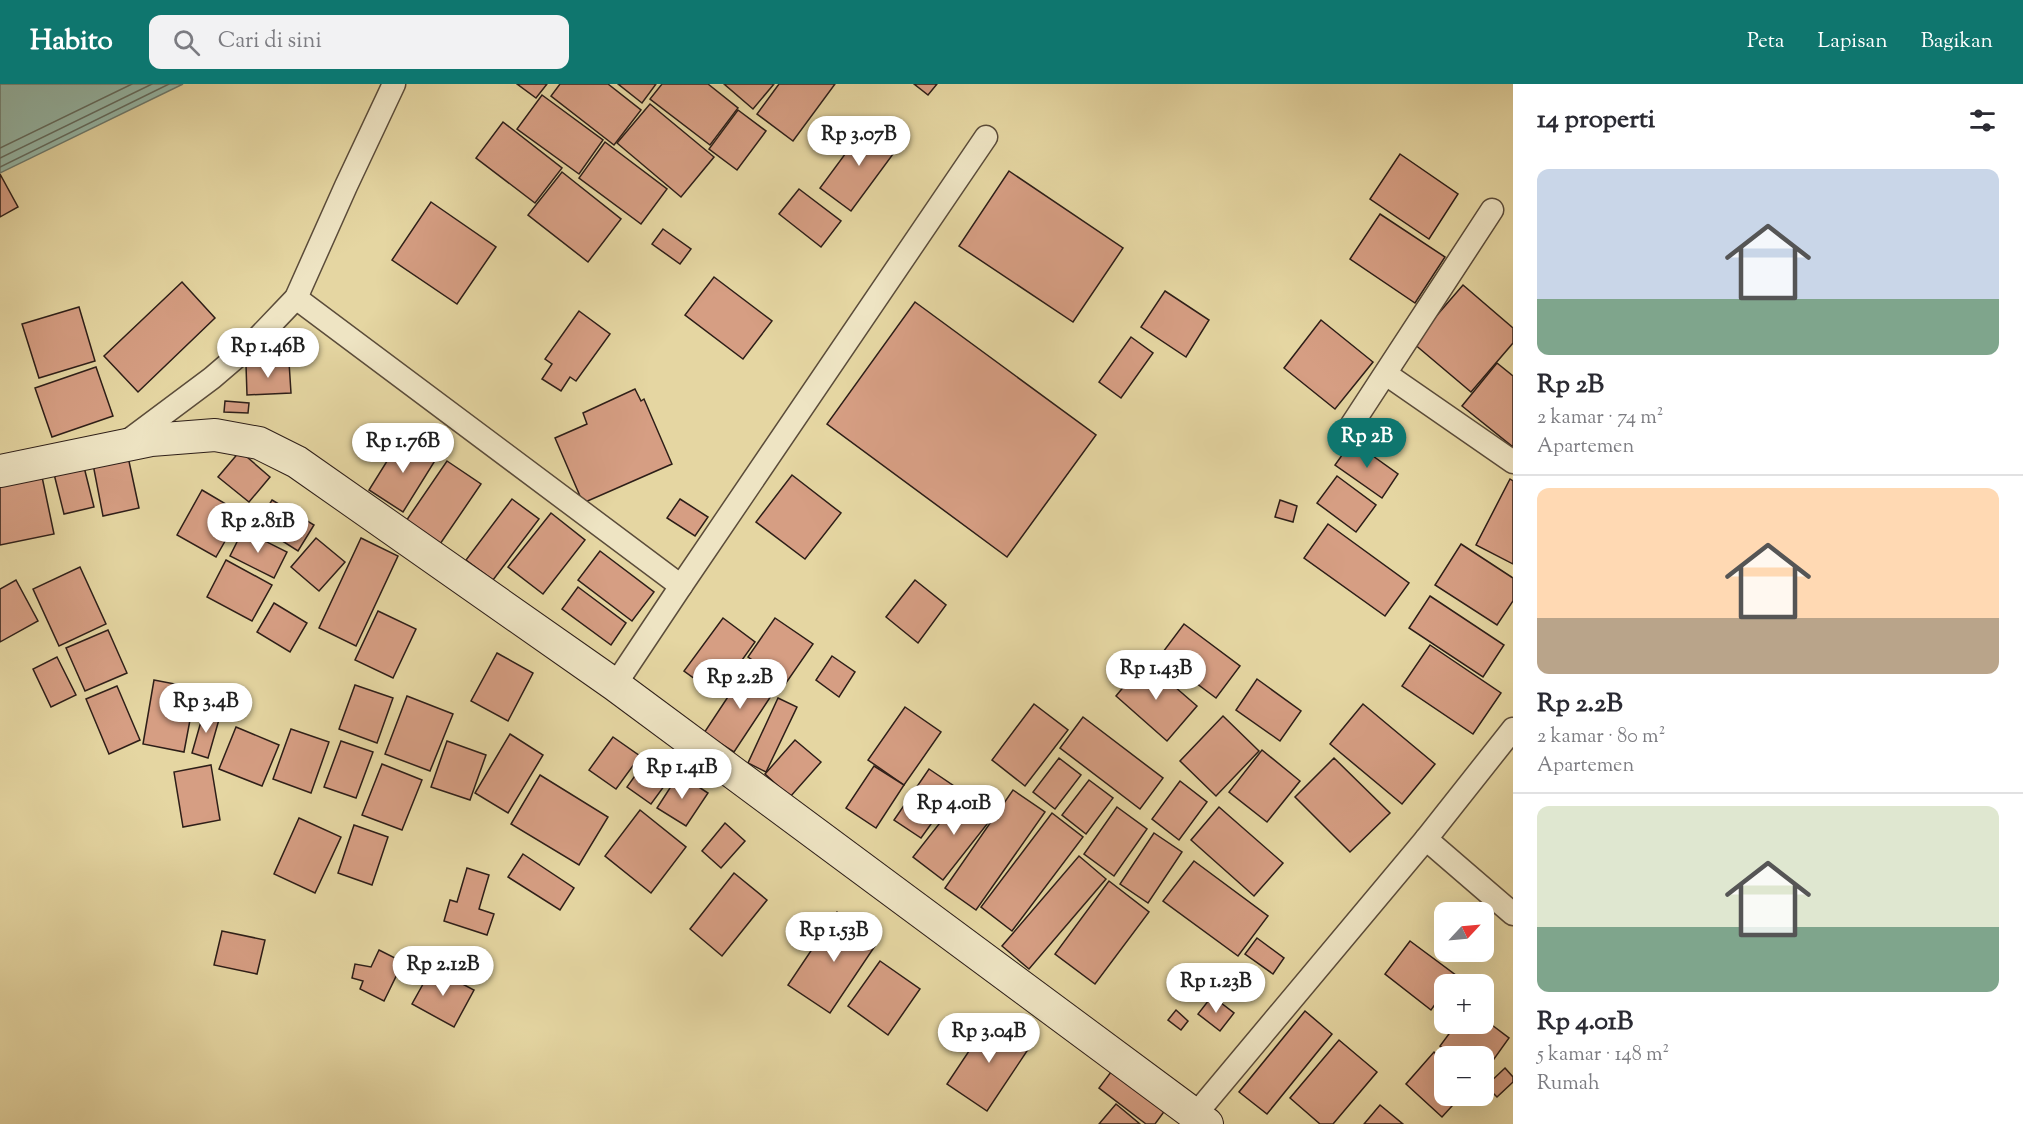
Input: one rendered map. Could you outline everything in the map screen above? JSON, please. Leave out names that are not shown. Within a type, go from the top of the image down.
[{"type":"main road","points":[[0,471],[151,440],[215,435],[259,442],[297,462],[615,685],[1201,1119]]},
{"type":"street","points":[[118,447],[212,378],[254,342],[296,298],[394,84]]},
{"type":"street","points":[[615,685],[986,137]]},
{"type":"street","points":[[1343,438],[1492,210]]},
{"type":"street","points":[[296,298],[681,586]]},
{"type":"street","points":[[1386,374],[1513,462]]},
{"type":"street","points":[[1201,1119],[1513,729]]},
{"type":"street","points":[[1426,839],[1513,914]]},
{"type":"water","points":[[0,84],[183,84],[0,173]]},
{"type":"building","points":[[517,84],[547,84],[536,98]]},
{"type":"building","points":[[560,84],[608,84],[641,110],[614,145],[551,96]]},
{"type":"building","points":[[618,84],[656,84],[642,103]]},
{"type":"building","points":[[662,84],[708,84],[738,108],[710,145],[650,99]]},
{"type":"building","points":[[724,84],[774,84],[753,109]]},
{"type":"building","points":[[779,84],[835,84],[793,141],[757,114]]},
{"type":"building","points":[[914,84],[937,84],[928,95]]},
{"type":"building","points":[[542,95],[603,140],[579,174],[517,129]]},
{"type":"building","points":[[650,104],[714,157],[681,197],[617,143]]},
{"type":"building","points":[[738,110],[766,131],[737,170],[709,149]]},
{"type":"building","points":[[503,122],[562,168],[535,203],[476,158]]},
{"type":"building","points":[[868,123],[899,146],[851,211],[820,188]]},
{"type":"building","points":[[605,142],[667,189],[641,224],[579,178]]},
{"type":"building","points":[[1400,154],[1458,194],[1429,239],[1370,199]]},
{"type":"building","points":[[1009,171],[1123,248],[1073,322],[959,246]]},
{"type":"building","points":[[562,172],[621,219],[588,262],[528,215]]},
{"type":"building","points":[[0,174],[18,207],[0,217]]},
{"type":"building","points":[[799,189],[841,221],[821,247],[779,214]]},
{"type":"building","points":[[431,202],[496,247],[457,304],[392,260]]},
{"type":"building","points":[[1380,214],[1445,257],[1415,303],[1350,259]]},
{"type":"building","points":[[663,229],[691,249],[680,264],[652,244]]},
{"type":"building","points":[[714,277],[772,321],[743,359],[685,315]]},
{"type":"building","points":[[182,282],[215,318],[138,392],[104,356]]},
{"type":"building","points":[[1463,285],[1513,328],[1513,343],[1471,392],[1413,343]]},
{"type":"building","points":[[1165,291],[1209,320],[1186,357],[1141,327]]},
{"type":"building","points":[[915,302],[1096,435],[1007,557],[827,424]]},
{"type":"building","points":[[79,307],[95,361],[39,378],[22,324]]},
{"type":"building","points":[[579,311],[610,334],[576,381],[570,377],[561,391],[542,379],[552,364],[545,359]]},
{"type":"building","points":[[1321,320],[1373,362],[1335,409],[1284,368]]},
{"type":"building","points":[[1131,337],[1153,353],[1121,398],[1099,382]]},
{"type":"building","points":[[289,362],[291,393],[247,395],[246,365]]},
{"type":"building","points":[[1497,363],[1513,376],[1513,447],[1462,406]]},
{"type":"building","points":[[96,367],[113,416],[52,437],[35,388]]},
{"type":"building","points":[[635,389],[641,401],[644,399],[672,464],[583,503],[555,438],[587,424],[583,413]]},
{"type":"building","points":[[225,401],[249,403],[248,413],[224,412]]},
{"type":"building","points":[[402,437],[436,459],[403,512],[369,490]]},
{"type":"building","points":[[1352,441],[1398,474],[1382,498],[1335,465]]},
{"type":"building","points":[[240,451],[270,477],[249,502],[218,477]]},
{"type":"building","points":[[127,452],[139,508],[103,516],[92,459]]},
{"type":"building","points":[[447,461],[481,484],[438,547],[404,524]]},
{"type":"building","points":[[83,463],[94,507],[64,514],[53,470]]},
{"type":"building","points":[[41,472],[54,534],[0,545],[0,480]]},
{"type":"building","points":[[792,475],[841,513],[805,559],[756,522]]},
{"type":"building","points":[[1337,476],[1376,505],[1356,532],[1317,503]]},
{"type":"building","points":[[1510,479],[1513,481],[1513,564],[1476,545]]},
{"type":"building","points":[[202,490],[241,513],[216,557],[177,535]]},
{"type":"building","points":[[512,499],[539,519],[493,580],[466,560]]},
{"type":"building","points":[[680,499],[708,517],[695,536],[667,518]]},
{"type":"building","points":[[272,500],[314,525],[298,551],[257,525]]},
{"type":"building","points":[[1280,500],[1297,506],[1293,522],[1275,517]]},
{"type":"building","points":[[551,513],[585,540],[543,594],[508,567]]},
{"type":"building","points":[[1328,524],[1409,583],[1385,616],[1304,558]]},
{"type":"building","points":[[243,530],[287,552],[274,578],[230,556]]},
{"type":"building","points":[[316,538],[345,562],[319,591],[291,567]]},
{"type":"building","points":[[361,538],[398,556],[356,646],[319,628]]},
{"type":"building","points":[[1461,544],[1513,578],[1513,601],[1497,625],[1435,585]]},
{"type":"building","points":[[600,551],[654,592],[632,621],[578,580]]},
{"type":"building","points":[[226,560],[272,585],[252,621],[207,597]]},
{"type":"building","points":[[80,567],[106,624],[59,646],[33,589]]},
{"type":"building","points":[[16,580],[38,621],[0,642],[0,589]]},
{"type":"building","points":[[915,580],[946,605],[918,643],[886,617]]},
{"type":"building","points":[[578,587],[626,623],[611,645],[562,609]]},
{"type":"building","points":[[1430,596],[1504,645],[1483,677],[1409,628]]},
{"type":"building","points":[[274,603],[307,623],[290,652],[257,632]]},
{"type":"building","points":[[378,611],[416,629],[393,678],[355,660]]},
{"type":"building","points":[[723,618],[755,642],[717,695],[684,671]]},
{"type":"building","points":[[775,618],[813,644],[786,683],[748,657]]},
{"type":"building","points":[[1184,624],[1240,666],[1216,698],[1160,656]]},
{"type":"building","points":[[108,630],[127,673],[85,691],[66,648]]},
{"type":"building","points":[[1430,645],[1501,693],[1473,734],[1402,686]]},
{"type":"building","points":[[497,653],[533,673],[508,721],[471,701]]},
{"type":"building","points":[[832,656],[855,672],[839,697],[816,680]]},
{"type":"building","points":[[57,657],[76,695],[51,707],[33,669]]},
{"type":"building","points":[[1145,661],[1197,706],[1167,741],[1116,696]]},
{"type":"building","points":[[747,668],[777,687],[734,752],[704,733]]},
{"type":"building","points":[[1257,679],[1301,711],[1280,741],[1236,710]]},
{"type":"building","points":[[154,680],[196,688],[184,752],[143,744]]},
{"type":"building","points":[[355,685],[393,698],[377,743],[339,729]]},
{"type":"building","points":[[117,686],[140,740],[109,754],[86,699]]},
{"type":"building","points":[[407,696],[453,714],[430,771],[385,754]]},
{"type":"building","points":[[778,698],[797,707],[766,772],[748,763]]},
{"type":"building","points":[[1034,704],[1068,730],[1025,786],[992,760]]},
{"type":"building","points":[[1363,704],[1435,764],[1402,804],[1330,744]]},
{"type":"building","points":[[905,707],[941,732],[904,785],[868,760]]},
{"type":"building","points":[[204,711],[220,716],[208,758],[192,753]]},
{"type":"building","points":[[1223,716],[1259,751],[1216,796],[1180,761]]},
{"type":"building","points":[[1083,717],[1163,778],[1140,809],[1060,748]]},
{"type":"building","points":[[236,727],[279,745],[262,786],[219,769]]},
{"type":"building","points":[[291,729],[329,742],[311,793],[273,779]]},
{"type":"building","points":[[510,734],[543,755],[508,813],[475,793]]},
{"type":"building","points":[[613,737],[640,756],[616,789],[589,770]]},
{"type":"building","points":[[795,740],[821,762],[790,797],[765,774]]},
{"type":"building","points":[[341,741],[373,752],[356,798],[324,787]]},
{"type":"building","points":[[447,741],[486,755],[470,800],[431,787]]},
{"type":"building","points":[[1262,750],[1300,781],[1267,822],[1229,792]]},
{"type":"building","points":[[649,756],[673,774],[651,804],[627,787]]},
{"type":"building","points":[[1059,758],[1081,775],[1055,809],[1033,792]]},
{"type":"building","points":[[1334,758],[1390,813],[1350,852],[1295,797]]},
{"type":"building","points":[[382,764],[422,780],[402,830],[362,815]]},
{"type":"building","points":[[211,765],[220,820],[183,827],[174,772]]},
{"type":"building","points":[[874,766],[904,785],[876,828],[846,808]]},
{"type":"building","points":[[929,769],[957,788],[921,838],[894,820]]},
{"type":"building","points":[[679,774],[708,793],[686,826],[657,808]]},
{"type":"building","points":[[540,775],[608,817],[579,865],[511,824]]},
{"type":"building","points":[[1089,780],[1113,798],[1086,834],[1062,815]]},
{"type":"building","points":[[1180,781],[1207,802],[1179,840],[1152,819]]},
{"type":"building","points":[[1013,790],[1045,812],[976,910],[945,888]]},
{"type":"building","points":[[965,791],[995,814],[943,880],[913,857]]},
{"type":"building","points":[[1117,807],[1147,829],[1114,876],[1084,854]]},
{"type":"building","points":[[1219,807],[1283,863],[1254,896],[1191,840]]},
{"type":"building","points":[[640,810],[686,847],[651,893],[605,856]]},
{"type":"building","points":[[1052,813],[1083,837],[1012,931],[981,907]]},
{"type":"building","points":[[299,818],[341,837],[315,893],[274,874]]},
{"type":"building","points":[[725,823],[745,841],[721,868],[702,851]]},
{"type":"building","points":[[354,825],[388,837],[372,885],[338,873]]},
{"type":"building","points":[[1154,833],[1182,852],[1148,903],[1120,884]]},
{"type":"building","points":[[523,854],[574,888],[560,910],[508,877]]},
{"type":"building","points":[[1079,856],[1106,879],[1029,969],[1002,946]]},
{"type":"building","points":[[1194,861],[1268,916],[1238,956],[1163,901]]},
{"type":"building","points":[[467,868],[489,875],[479,909],[494,914],[487,935],[444,921],[450,900],[457,902]]},
{"type":"building","points":[[734,873],[767,900],[722,956],[690,929]]},
{"type":"building","points":[[1109,881],[1149,912],[1095,984],[1055,954]]},
{"type":"building","points":[[837,912],[879,940],[830,1013],[788,985]]},
{"type":"building","points":[[222,931],[265,940],[257,974],[214,965]]},
{"type":"building","points":[[1257,938],[1284,958],[1273,974],[1245,954]]},
{"type":"building","points":[[1410,941],[1434,959],[1434,962],[1438,962],[1454,974],[1434,974],[1434,1006],[1431,1010],[1385,974]]},
{"type":"building","points":[[379,950],[403,962],[384,1001],[360,989],[363,981],[352,978],[355,964],[371,967]]},
{"type":"building","points":[[880,961],[920,989],[888,1035],[848,1006]]},
{"type":"building","points":[[432,968],[474,990],[454,1027],[412,1004]]},
{"type":"building","points":[[1212,996],[1234,1013],[1220,1031],[1198,1014]]},
{"type":"building","points":[[1176,1010],[1188,1021],[1181,1030],[1168,1020]]},
{"type":"building","points":[[1305,1011],[1332,1034],[1267,1114],[1239,1092]]},
{"type":"building","points":[[991,1018],[1031,1045],[987,1111],[947,1084]]},
{"type":"building","points":[[1494,1027],[1509,1038],[1494,1059],[1494,1046],[1440,1046],[1449,1034],[1494,1034]]},
{"type":"building","points":[[1339,1040],[1377,1072],[1333,1124],[1320,1124],[1290,1098]]},
{"type":"building","points":[[1434,1052],[1434,1106],[1452,1106],[1442,1117],[1406,1084]]},
{"type":"building","points":[[1114,1068],[1166,1109],[1155,1124],[1146,1124],[1099,1088]]},
{"type":"building","points":[[1505,1068],[1513,1077],[1513,1082],[1497,1097],[1494,1094],[1494,1078]]},
{"type":"building","points":[[1116,1104],[1140,1124],[1099,1124]]},
{"type":"building","points":[[1380,1105],[1403,1124],[1364,1124]]}]
